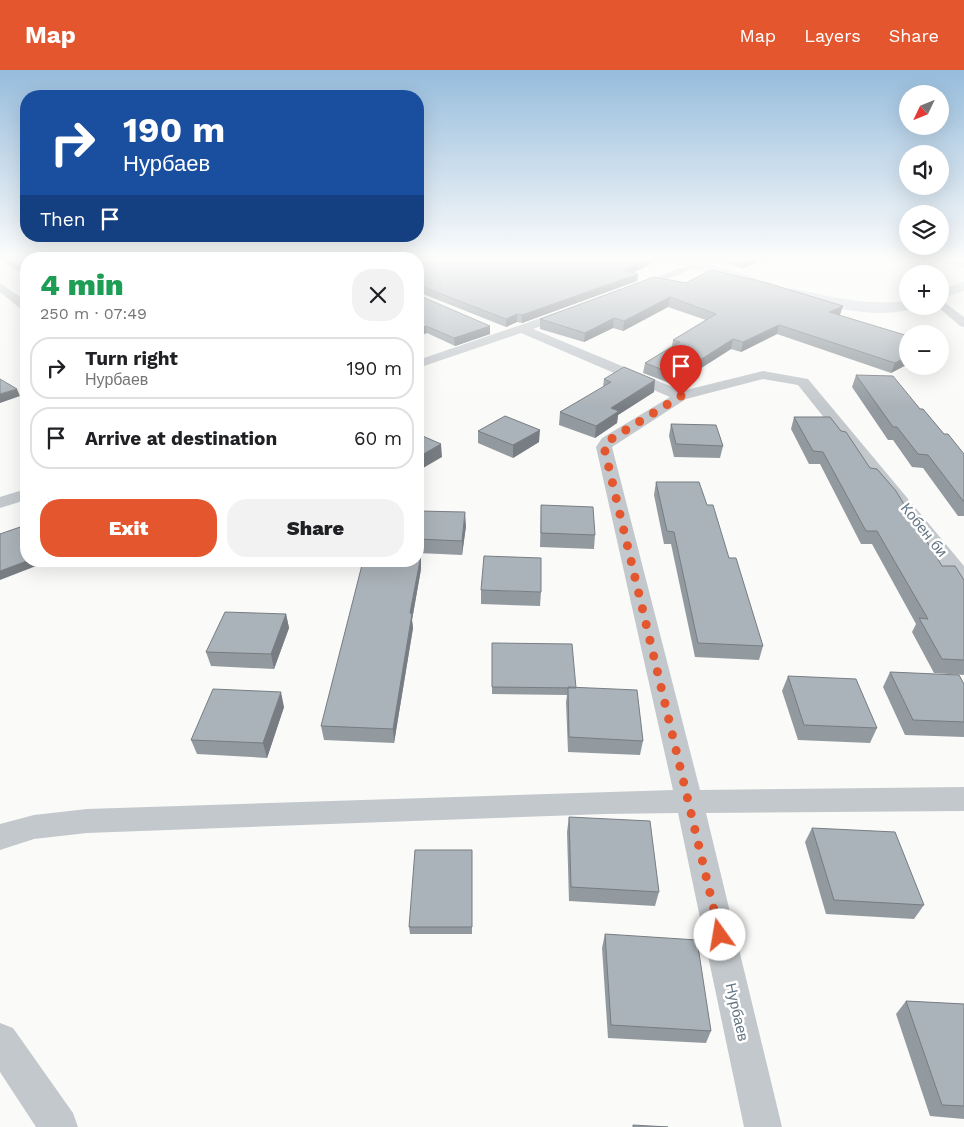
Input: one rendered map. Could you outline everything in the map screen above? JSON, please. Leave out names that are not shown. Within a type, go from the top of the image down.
[{"type":"street","points":[[424,362],[576,309]]},
{"type":"street","points":[[949,310],[961,320]]},
{"type":"street","points":[[490,326],[508,334]]},
{"type":"street","points":[[523,329],[681,396]]},
{"type":"street","name":"Нурбаев","points":[[764,1127],[689,801],[604,447],[608,441],[681,396],[763,375],[782,377]]},
{"type":"street","name":"Кобен би","points":[[782,377],[803,382],[964,579]]},
{"type":"street","points":[[0,502],[20,496]]},
{"type":"street","points":[[0,837],[34,827],[87,821],[606,802],[964,799]]},
{"type":"street","points":[[0,1041],[59,1127]]},
{"type":"building","points":[[424,309],[451,309],[490,326],[454,338],[424,327]]},
{"type":"building","points":[[481,309],[538,309],[522,315],[517,314],[506,319]]},
{"type":"building","points":[[566,309],[646,309],[624,321],[614,318],[585,333],[540,319]]},
{"type":"building","points":[[703,309],[835,309],[829,312],[899,333],[899,361],[895,363],[779,325],[743,342],[733,339],[678,374],[645,363],[680,342],[673,340],[716,314]]},
{"type":"building","points":[[624,367],[655,380],[611,408],[619,411],[596,426],[560,412],[611,382],[604,379]]},
{"type":"building","points":[[856,375],[893,376],[920,409],[923,409],[944,434],[948,434],[964,454],[964,502],[928,455],[918,454],[897,427],[893,427]]},
{"type":"building","points":[[0,379],[17,389],[0,394]]},
{"type":"building","points":[[505,416],[540,430],[513,445],[478,431]]},
{"type":"building","points":[[794,417],[830,417],[841,431],[846,432],[870,468],[877,469],[896,491],[942,566],[955,566],[964,580],[964,660],[942,659],[919,618],[928,619],[877,531],[866,531],[823,452],[813,451]]},
{"type":"building","points":[[671,424],[716,425],[723,446],[676,444]]},
{"type":"building","points":[[424,437],[441,444],[424,454]]},
{"type":"building","points":[[656,482],[699,482],[707,505],[713,505],[729,558],[736,558],[763,646],[698,643],[674,532],[667,531]]},
{"type":"building","points":[[541,505],[593,507],[595,535],[541,533]]},
{"type":"building","points":[[424,511],[465,512],[462,541],[424,539]]},
{"type":"building","points":[[20,527],[20,564],[0,571],[0,534]]},
{"type":"building","points":[[484,556],[541,558],[541,592],[481,590]]},
{"type":"building","points":[[361,567],[419,567],[393,729],[321,726]]},
{"type":"building","points":[[225,612],[286,614],[271,654],[206,652]]},
{"type":"building","points":[[492,643],[572,644],[576,688],[492,687]]},
{"type":"building","points":[[890,672],[959,675],[964,684],[964,722],[913,720]]},
{"type":"building","points":[[788,676],[856,679],[877,728],[804,725]]},
{"type":"building","points":[[568,687],[637,690],[643,741],[569,737]]},
{"type":"building","points":[[213,689],[281,692],[263,743],[191,740]]},
{"type":"building","points":[[569,817],[650,821],[659,892],[571,887]]},
{"type":"building","points":[[812,828],[895,832],[924,905],[834,900]]},
{"type":"building","points":[[415,850],[472,850],[472,927],[409,927]]},
{"type":"building","points":[[605,934],[697,940],[711,1031],[611,1025]]},
{"type":"building","points":[[906,1001],[964,1004],[964,1106],[942,1105]]},
{"type":"building","points":[[633,1125],[668,1127],[633,1127]]},
{"type":"route","points":[[681,396],[608,441],[604,447],[720,935]]}]
